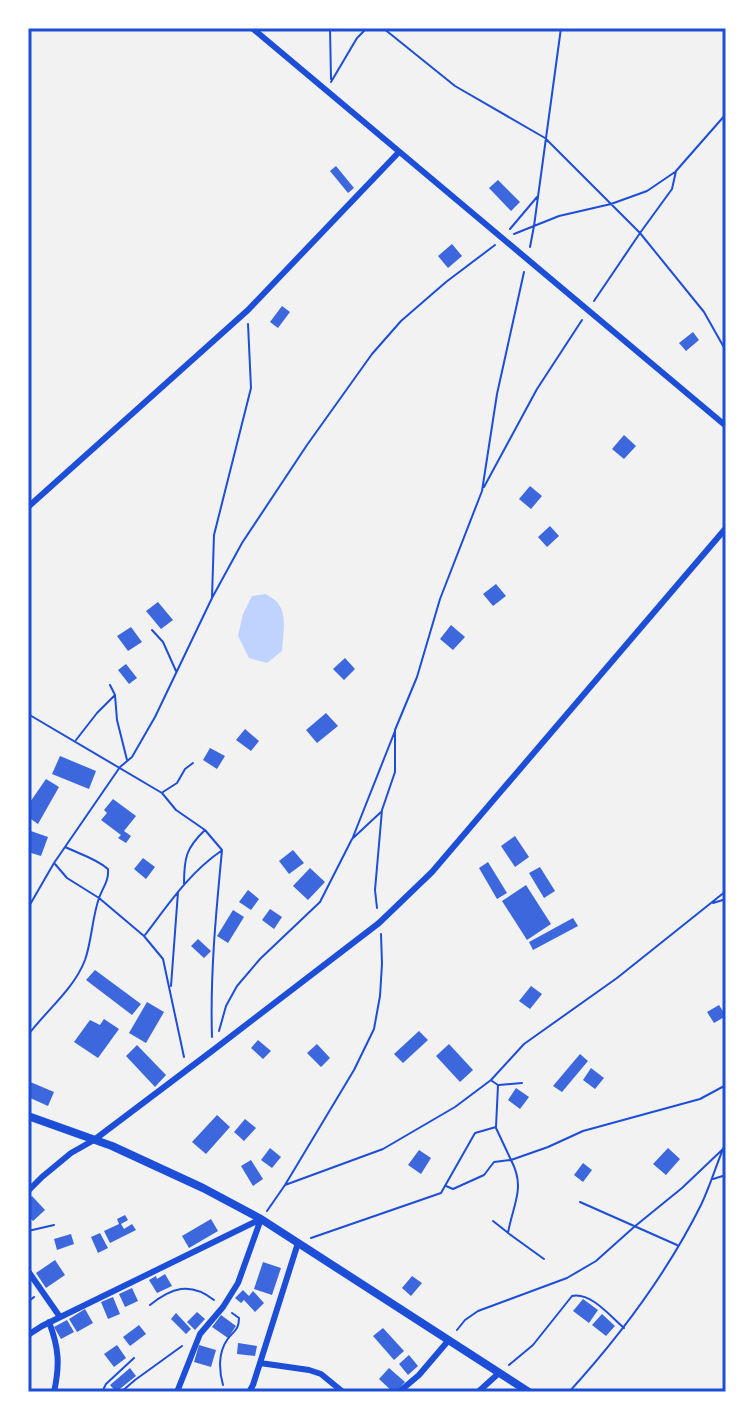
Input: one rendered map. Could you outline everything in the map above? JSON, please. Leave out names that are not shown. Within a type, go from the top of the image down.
[{"type":"main road","points":[[28,1116],[94,1140],[203,1188],[261,1219],[529,1392]]},
{"type":"street","points":[[252,28],[726,426]]},
{"type":"street","points":[[28,507],[248,310],[399,152]]},
{"type":"street","points":[[28,1191],[71,1153],[94,1140],[379,923],[432,872],[726,528]]},
{"type":"street","points":[[177,1392],[200,1334],[238,1283],[261,1219]]},
{"type":"street","points":[[28,1335],[261,1219]]},
{"type":"street","points":[[249,1392],[298,1243]]},
{"type":"street","points":[[28,1271],[60,1317]]},
{"type":"street","points":[[49,1322],[57,1342],[54,1392]]},
{"type":"street","points":[[399,1392],[419,1375],[448,1341]]},
{"type":"street","points":[[260,1363],[321,1374],[343,1392]]},
{"type":"street","points":[[478,1392],[499,1373]]},
{"type":"path","points":[[330,28],[331,84],[357,38],[367,28]]},
{"type":"path","points":[[383,28],[455,86],[545,138],[640,233],[704,312],[726,351]]},
{"type":"path","points":[[482,491],[497,394],[534,226],[561,28]]},
{"type":"path","points":[[503,238],[559,216],[611,204],[647,191],[676,171],[726,114]]},
{"type":"path","points":[[212,1051],[226,1006],[237,986],[260,959],[320,902],[352,839],[417,677],[440,599],[482,491],[537,389],[672,189],[676,171]]},
{"type":"path","points":[[28,908],[54,863],[120,767],[132,757],[242,543],[372,354],[401,321],[503,238],[538,196]]},
{"type":"path","points":[[212,598],[214,535],[251,388],[248,310]]},
{"type":"path","points":[[152,630],[163,642],[177,673]]},
{"type":"path","points":[[110,685],[115,695],[117,720],[127,761]]},
{"type":"path","points":[[75,741],[115,695]]},
{"type":"path","points":[[28,714],[162,793],[176,810],[205,830],[222,850],[213,954],[212,1051]]},
{"type":"path","points":[[261,1219],[354,1070],[374,1029],[382,964],[375,890],[382,810],[395,772],[395,730]]},
{"type":"path","points":[[162,793],[177,783],[185,769],[193,763]]},
{"type":"path","points":[[352,839],[382,810]]},
{"type":"path","points":[[184,885],[184,861],[189,847],[205,830]]},
{"type":"path","points":[[28,1035],[70,987],[85,961],[99,898],[109,878],[108,869],[101,862],[65,847]]},
{"type":"path","points":[[144,936],[184,885],[205,862],[222,850]]},
{"type":"path","points":[[54,863],[67,878],[99,898],[144,936],[163,959],[187,1070]]},
{"type":"path","points":[[285,1185],[383,1149],[455,1107],[491,1080],[524,1044],[617,978],[726,891]]},
{"type":"path","points":[[171,991],[178,892]]},
{"type":"path","points":[[712,903],[726,899]]},
{"type":"path","points":[[491,1080],[498,1085],[522,1083]]},
{"type":"path","points":[[498,1085],[496,1127],[517,1171],[519,1191],[508,1233]]},
{"type":"path","points":[[445,1185],[453,1189],[484,1175],[494,1162],[511,1160],[583,1131],[700,1099],[726,1085]]},
{"type":"path","points":[[298,1243],[441,1193],[475,1133],[496,1127]]},
{"type":"path","points":[[569,1392],[624,1328],[655,1283],[700,1206],[726,1142]]},
{"type":"path","points":[[448,1341],[465,1320],[478,1311],[567,1278],[596,1261],[723,1149]]},
{"type":"path","points":[[712,1179],[726,1175]]},
{"type":"path","points":[[580,1202],[678,1245]]},
{"type":"path","points":[[493,1221],[544,1259]]},
{"type":"path","points":[[28,1231],[54,1225]]},
{"type":"path","points":[[150,1305],[176,1288],[205,1293],[239,1318],[236,1332],[225,1342],[222,1351],[223,1385]]},
{"type":"path","points":[[499,1373],[533,1345],[572,1296],[590,1299],[624,1328]]},
{"type":"path","points":[[121,1392],[200,1334]]},
{"type":"path","points":[[102,1392],[106,1384],[134,1358]]},
{"type":"path","points":[[722,1392],[726,1384]]},
{"type":"water","points":[[265,594],[279,604],[284,618],[282,651],[267,663],[249,658],[238,636],[243,614],[252,596]]},
{"type":"building","points":[[336,166],[354,188],[348,193],[330,171]]},
{"type":"building","points":[[498,180],[520,202],[511,211],[489,188]]},
{"type":"building","points":[[452,244],[462,256],[448,268],[438,256]]},
{"type":"building","points":[[282,306],[290,312],[278,328],[270,322]]},
{"type":"building","points":[[693,332],[699,340],[686,351],[679,343]]},
{"type":"building","points":[[624,435],[636,446],[624,459],[612,449]]},
{"type":"building","points":[[530,486],[542,496],[531,509],[519,499]]},
{"type":"building","points":[[550,526],[559,536],[547,547],[538,537]]},
{"type":"building","points":[[496,584],[506,596],[493,606],[483,594]]},
{"type":"building","points":[[158,602],[173,620],[161,629],[146,611]]},
{"type":"building","points":[[451,625],[465,637],[453,650],[440,639]]},
{"type":"building","points":[[131,627],[142,642],[128,651],[117,636]]},
{"type":"building","points":[[345,658],[355,669],[344,680],[333,669]]},
{"type":"building","points":[[126,664],[137,678],[129,684],[118,670]]},
{"type":"building","points":[[326,713],[338,726],[317,743],[306,730]]},
{"type":"building","points":[[245,729],[259,741],[251,751],[236,740]]},
{"type":"building","points":[[210,748],[225,756],[217,769],[203,760]]},
{"type":"building","points":[[60,756],[96,771],[89,789],[52,774]]},
{"type":"building","points":[[46,779],[59,787],[38,824],[28,817],[28,805]]},
{"type":"building","points":[[113,799],[136,816],[124,831],[131,836],[126,843],[118,838],[121,835],[101,820]]},
{"type":"building","points":[[28,830],[48,837],[41,856],[28,852]]},
{"type":"building","points":[[515,836],[529,857],[515,867],[501,846]]},
{"type":"building","points":[[293,850],[304,863],[289,874],[279,861]]},
{"type":"building","points":[[143,858],[155,867],[146,879],[134,869]]},
{"type":"building","points":[[488,862],[507,893],[497,899],[479,868]]},
{"type":"building","points":[[540,867],[555,891],[544,898],[529,873]]},
{"type":"building","points":[[310,868],[325,882],[308,900],[293,886]]},
{"type":"building","points":[[526,885],[551,924],[527,940],[502,901]]},
{"type":"building","points":[[248,890],[259,899],[251,910],[239,902]]},
{"type":"building","points":[[270,909],[282,917],[274,929],[262,920]]},
{"type":"building","points":[[233,910],[244,917],[228,943],[217,936]]},
{"type":"building","points":[[573,918],[578,926],[533,950],[529,942]]},
{"type":"building","points":[[198,939],[211,951],[204,958],[191,946]]},
{"type":"building","points":[[95,970],[141,1004],[132,1015],[86,980]]},
{"type":"building","points":[[531,986],[542,994],[530,1009],[519,1001]]},
{"type":"building","points":[[147,1002],[164,1012],[146,1043],[129,1033]]},
{"type":"building","points":[[719,1005],[726,1016],[714,1023],[707,1012]]},
{"type":"building","points":[[104,1019],[119,1029],[98,1058],[74,1042],[90,1020],[100,1025]]},
{"type":"building","points":[[419,1031],[428,1040],[403,1063],[394,1054]]},
{"type":"building","points":[[258,1040],[271,1051],[263,1059],[251,1048]]},
{"type":"building","points":[[317,1044],[330,1058],[321,1067],[307,1053]]},
{"type":"building","points":[[449,1044],[473,1070],[460,1082],[436,1056]]},
{"type":"building","points":[[137,1045],[166,1075],[155,1087],[126,1056]]},
{"type":"building","points":[[580,1054],[588,1061],[562,1092],[553,1086]]},
{"type":"building","points":[[591,1068],[604,1078],[595,1089],[583,1080]]},
{"type":"building","points":[[28,1081],[54,1092],[48,1106],[28,1097]]},
{"type":"building","points":[[516,1088],[529,1097],[520,1109],[508,1100]]},
{"type":"building","points":[[217,1115],[230,1127],[206,1154],[192,1142]]},
{"type":"building","points":[[245,1119],[256,1128],[244,1141],[234,1132]]},
{"type":"building","points":[[270,1148],[281,1157],[272,1168],[261,1160]]},
{"type":"building","points":[[668,1148],[680,1159],[666,1175],[653,1164]]},
{"type":"building","points":[[419,1150],[431,1158],[421,1174],[408,1165]]},
{"type":"building","points":[[251,1160],[263,1179],[253,1186],[241,1166]]},
{"type":"building","points":[[583,1163],[592,1170],[583,1182],[574,1175]]},
{"type":"building","points":[[32,1196],[45,1210],[33,1221],[28,1216],[28,1200]]},
{"type":"building","points":[[125,1215],[128,1220],[121,1224],[124,1229],[132,1224],[136,1230],[110,1243],[104,1231],[119,1224],[117,1219]]},
{"type":"building","points":[[211,1219],[218,1231],[189,1248],[182,1236]]},
{"type":"building","points":[[100,1233],[108,1248],[98,1253],[91,1237]]},
{"type":"building","points":[[71,1234],[74,1244],[57,1250],[54,1239]]},
{"type":"building","points":[[55,1260],[65,1275],[46,1288],[36,1273]]},
{"type":"building","points":[[263,1262],[281,1268],[272,1295],[254,1289]]},
{"type":"building","points":[[165,1274],[172,1286],[157,1293],[149,1280]]},
{"type":"building","points":[[412,1276],[422,1283],[411,1296],[402,1288]]},
{"type":"building","points":[[132,1288],[138,1301],[125,1307],[119,1294]]},
{"type":"building","points":[[243,1290],[249,1296],[253,1291],[264,1303],[255,1312],[244,1300],[241,1303],[235,1298]]},
{"type":"building","points":[[113,1297],[120,1314],[108,1319],[101,1302]]},
{"type":"building","points":[[583,1299],[598,1310],[589,1323],[573,1311]]},
{"type":"building","points":[[85,1309],[93,1323],[77,1332],[69,1319]]},
{"type":"building","points":[[197,1312],[205,1319],[195,1330],[187,1322]]},
{"type":"building","points":[[176,1313],[191,1329],[186,1334],[171,1319]]},
{"type":"building","points":[[602,1314],[615,1326],[606,1336],[592,1325]]},
{"type":"building","points":[[221,1315],[236,1326],[228,1338],[212,1327]]},
{"type":"building","points":[[67,1320],[74,1332],[61,1339],[54,1327]]},
{"type":"building","points":[[139,1325],[146,1334],[130,1346],[123,1337]]},
{"type":"building","points":[[383,1328],[404,1351],[394,1360],[373,1336]]},
{"type":"building","points":[[238,1343],[257,1346],[255,1356],[237,1354]]},
{"type":"building","points":[[117,1345],[126,1358],[114,1367],[104,1354]]},
{"type":"building","points":[[199,1345],[216,1350],[211,1367],[194,1362]]},
{"type":"building","points":[[409,1355],[418,1366],[408,1375],[399,1364]]},
{"type":"building","points":[[130,1368],[136,1376],[116,1392],[110,1385]]},
{"type":"building","points":[[389,1368],[405,1382],[396,1392],[379,1379]]}]
